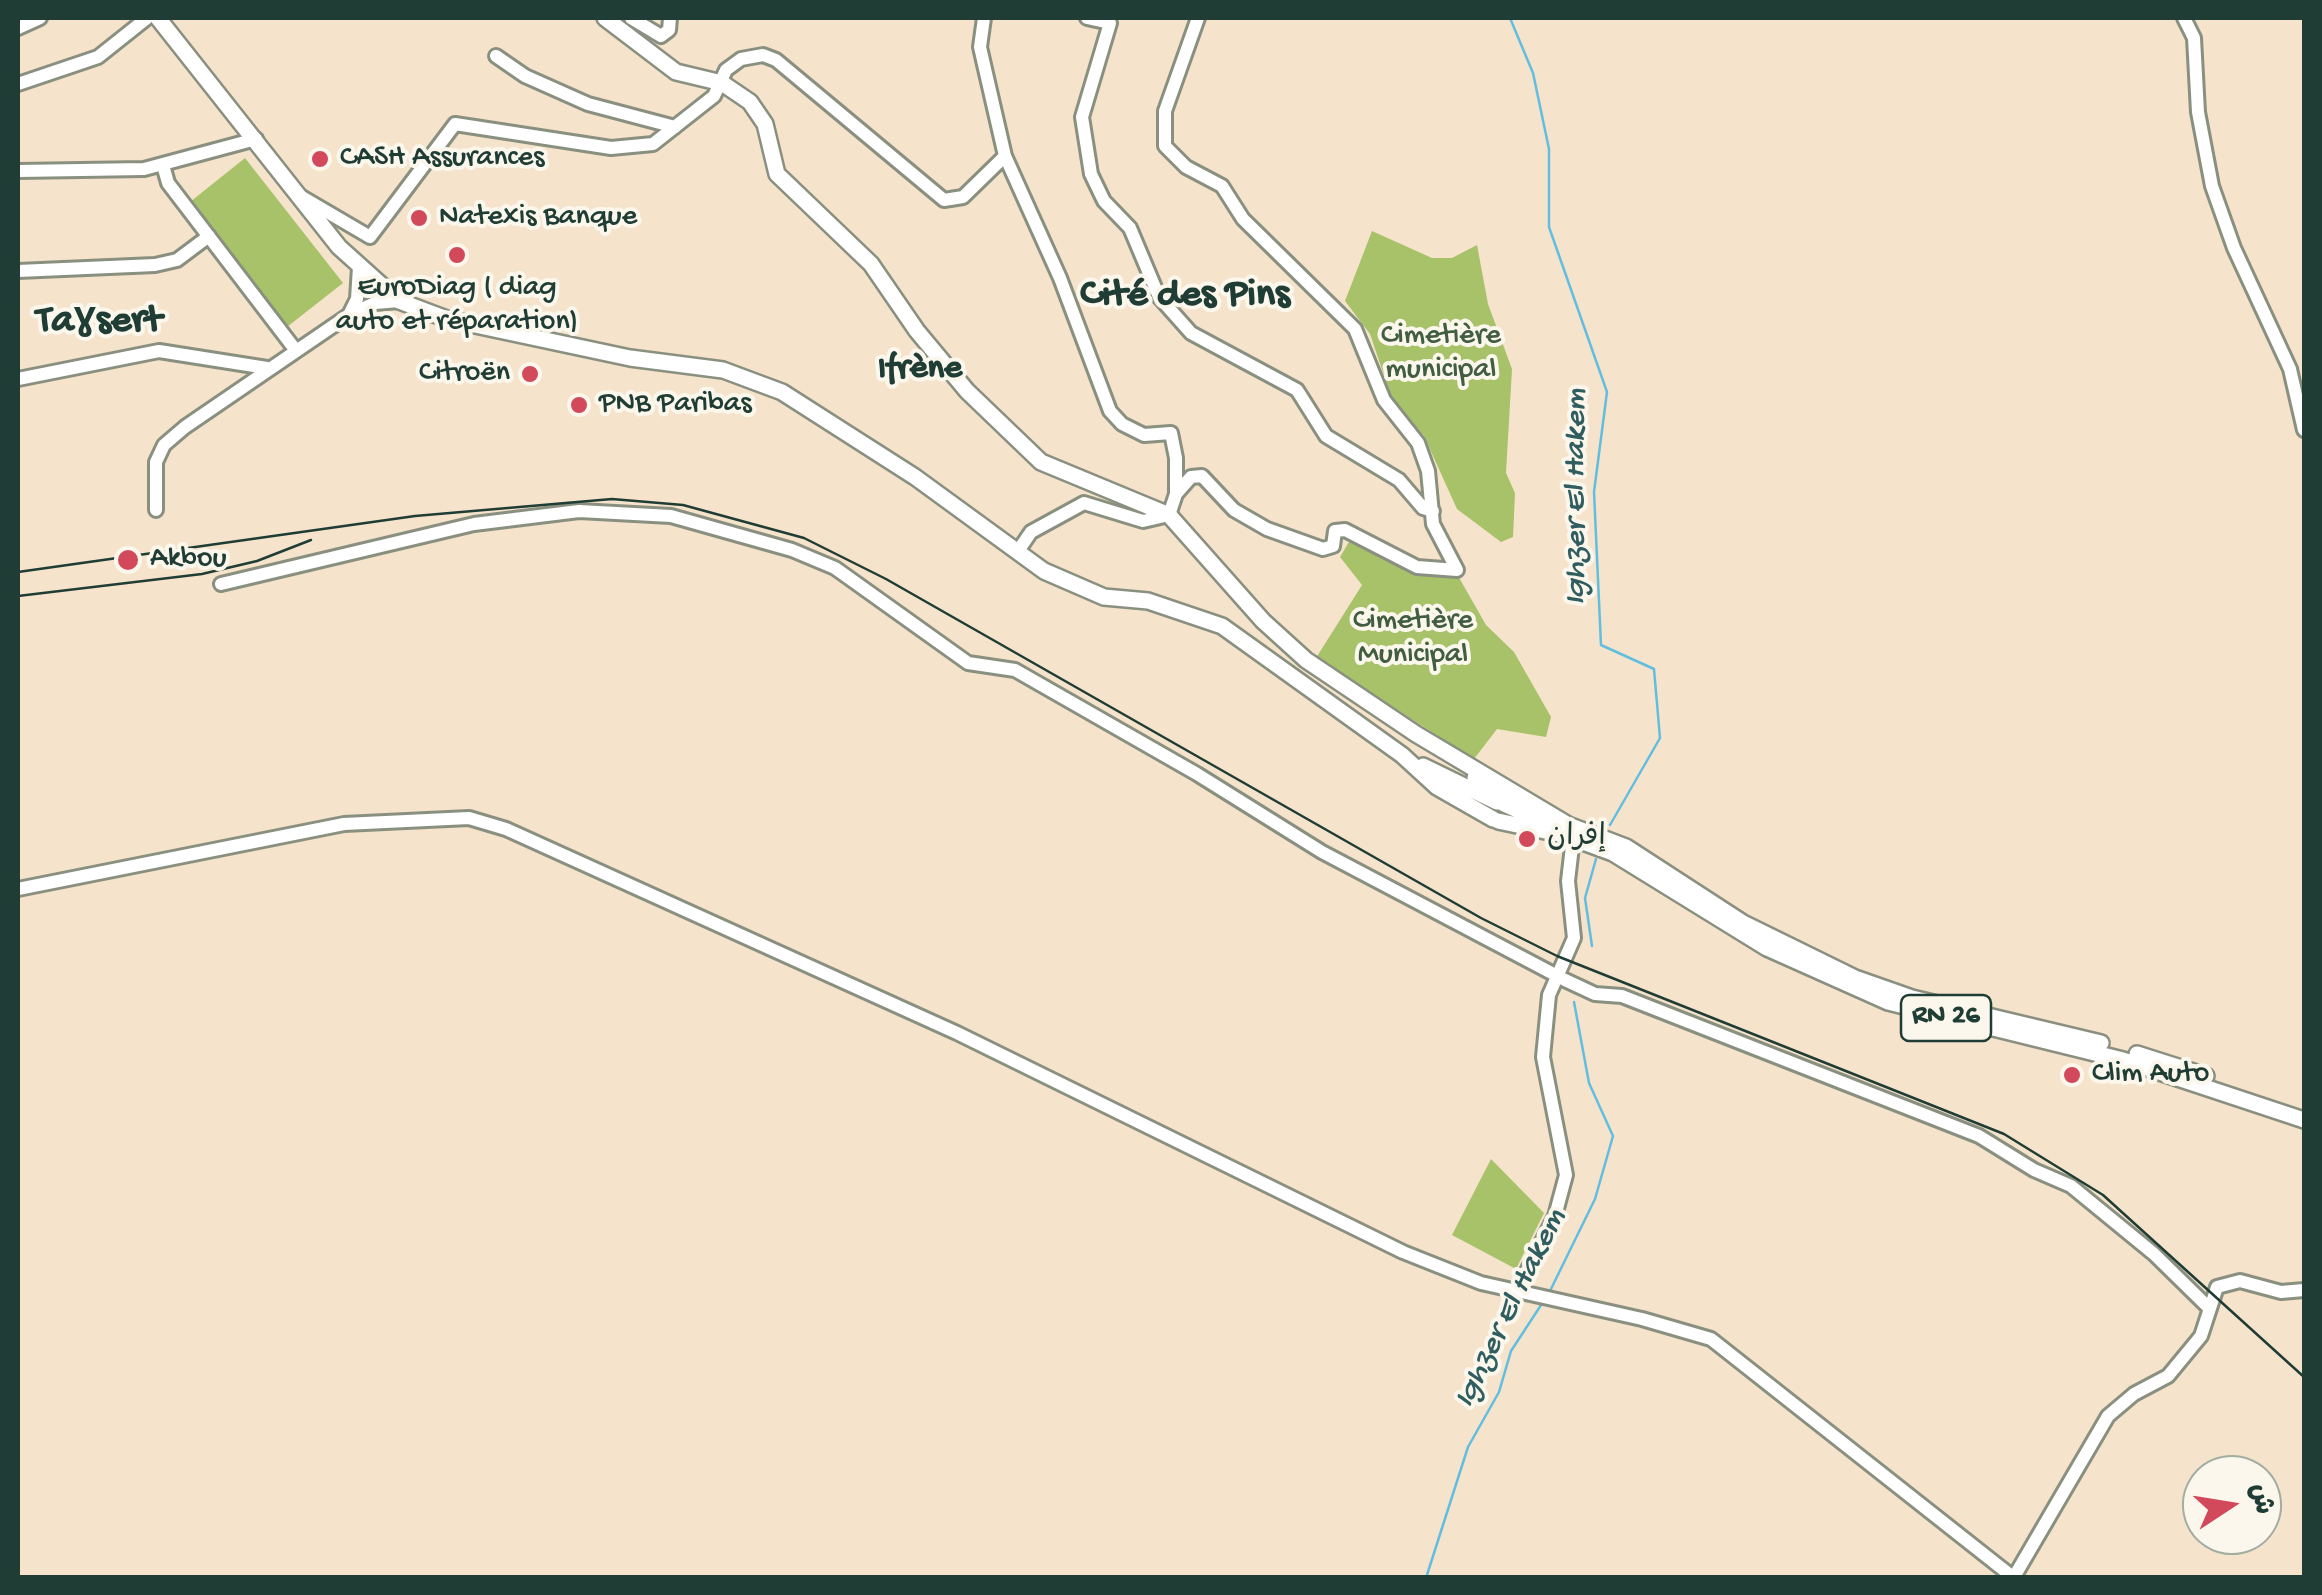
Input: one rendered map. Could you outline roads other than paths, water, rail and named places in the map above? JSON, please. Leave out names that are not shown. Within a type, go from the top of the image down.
[{"type":"main road","name":"RN 26","points":[[158,18],[359,267],[400,302],[447,320],[630,358],[724,370],[754,380],[812,409],[1073,586],[1104,597],[1183,610],[1222,626],[1402,755],[1437,787],[1496,820],[1578,835],[1614,848],[1743,923],[1856,978],[1912,998],[2116,1047],[2304,1109]]},
{"type":"main road","points":[[604,18],[676,72],[722,82],[750,102],[766,124],[777,174],[871,264],[917,330],[967,391],[1041,462],[1169,515],[1263,622],[1292,647],[1482,782],[1501,803]]},
{"type":"main road","points":[[1416,734],[1578,835]]},
{"type":"main road","points":[[1402,755],[1501,803],[1523,804]]},
{"type":"main road","points":[[1494,781],[1501,803]]},
{"type":"main road","points":[[1496,820],[1489,810],[1501,803]]},
{"type":"main road","name":"RN 26","points":[[1614,848],[1730,928],[1843,984],[1923,1012],[2123,1060],[2304,1120]]},
{"type":"street","points":[[18,28],[40,18]]},
{"type":"street","points":[[18,84],[98,57],[147,18]]},
{"type":"street","points":[[631,18],[662,36],[669,30],[670,18]]},
{"type":"street","points":[[984,18],[980,47],[1005,156],[1060,278],[1110,412],[1122,424],[1144,435],[1172,433],[1176,494],[1169,515],[1143,521],[1084,503],[1031,532],[1018,551]]},
{"type":"street","points":[[1087,18],[1110,23],[1082,116],[1091,174],[1104,201],[1130,228],[1160,297],[1191,333],[1297,390],[1326,436],[1398,480],[1424,508],[1433,511]]},
{"type":"street","points":[[1176,494],[1192,477],[1202,476],[1246,520],[1312,542],[1323,550],[1333,546],[1336,531],[1345,530],[1417,566],[1456,570],[1440,543],[1428,471],[1418,443],[1384,400],[1346,316],[1305,284],[1278,250],[1244,219],[1222,186],[1186,166],[1165,146],[1165,111],[1198,18]]},
{"type":"street","points":[[2184,18],[2194,38],[2198,112],[2212,186],[2234,248],[2290,369],[2304,430]]},
{"type":"street","points":[[300,196],[370,237],[455,124],[611,148],[652,144],[714,96],[726,70],[742,60],[763,55],[776,60],[944,200],[963,197],[1005,156]]},
{"type":"street","points":[[496,56],[524,76],[588,104],[662,127],[675,127]]},
{"type":"street","points":[[18,171],[115,172],[162,165],[256,139]]},
{"type":"street","points":[[162,165],[168,183],[294,348]]},
{"type":"street","points":[[18,271],[155,265],[178,260],[209,236]]},
{"type":"street","points":[[349,314],[357,299],[359,267]]},
{"type":"street","points":[[156,510],[156,462],[164,445],[220,399],[349,314],[375,303],[400,302]]},
{"type":"street","points":[[18,379],[159,351],[267,368]]},
{"type":"street","points":[[221,584],[274,574],[330,554],[516,517],[612,510],[705,522],[835,568],[968,663],[1016,670],[1198,774],[1322,852],[1556,975],[1595,994],[1622,996],[1979,1136],[2034,1170],[2071,1186],[2154,1254],[2208,1308]]},
{"type":"street","points":[[18,890],[344,824],[470,818],[506,830],[957,1033],[1402,1252],[1481,1283],[1711,1339],[2014,1577],[2108,1416],[2134,1394],[2168,1376],[2201,1336],[2212,1292],[2225,1283],[2240,1281],[2281,1292],[2304,1290]]},
{"type":"street","points":[[1518,1289],[1556,1216],[1566,1176],[1543,1057],[1546,1007],[1574,938],[1568,881],[1578,835]]},
{"type":"waterway","name":"Ighzer El Hakem","points":[[1510,18],[1533,73],[1549,149],[1549,227],[1607,392],[1594,492],[1601,645],[1654,669],[1660,738],[1610,825]]},
{"type":"waterway","name":"Ighzer El Hakem","points":[[1592,946],[1585,898],[1596,859]]},
{"type":"waterway","name":"Ighzer El Hakem","points":[[1550,1291],[1595,1199],[1613,1136],[1589,1083],[1574,1002]]},
{"type":"waterway","name":"Ighzer El Hakem","points":[[1426,1578],[1468,1447],[1499,1392],[1511,1351],[1543,1302]]},
{"type":"railway","points":[[18,572],[415,516],[612,499],[683,505],[804,538],[886,579],[1481,918],[1557,956],[2004,1134],[2103,1195],[2304,1377]]},
{"type":"railway","points":[[18,596],[202,574],[257,561],[311,540]]},
{"type":"place","name":"CASH Assurances","points":[[320,159]]},
{"type":"place","name":"Natexis Banque","points":[[419,218]]},
{"type":"place","name":"EuroDiag ( diag auto et réparation)","points":[[457,255]]},
{"type":"place","name":"Citroën","points":[[530,374]]},
{"type":"place","name":"PNB Paribas","points":[[579,405]]},
{"type":"place","name":"Akbou","points":[[128,560]]},
{"type":"place","name":"إفران","points":[[1527,839]]},
{"type":"place","name":"Clim Auto","points":[[2072,1075]]},
{"type":"district","name":"Cité des Pins","points":[[1185,297]]},
{"type":"district","name":"Taɣsert","points":[[99,323]]},
{"type":"district","name":"Ifrène","points":[[920,371]]},
{"type":"park label","name":"Cimetière municipal","points":[[1441,354]]},
{"type":"park label","name":"Cimetière Municipal","points":[[1413,639]]}]
